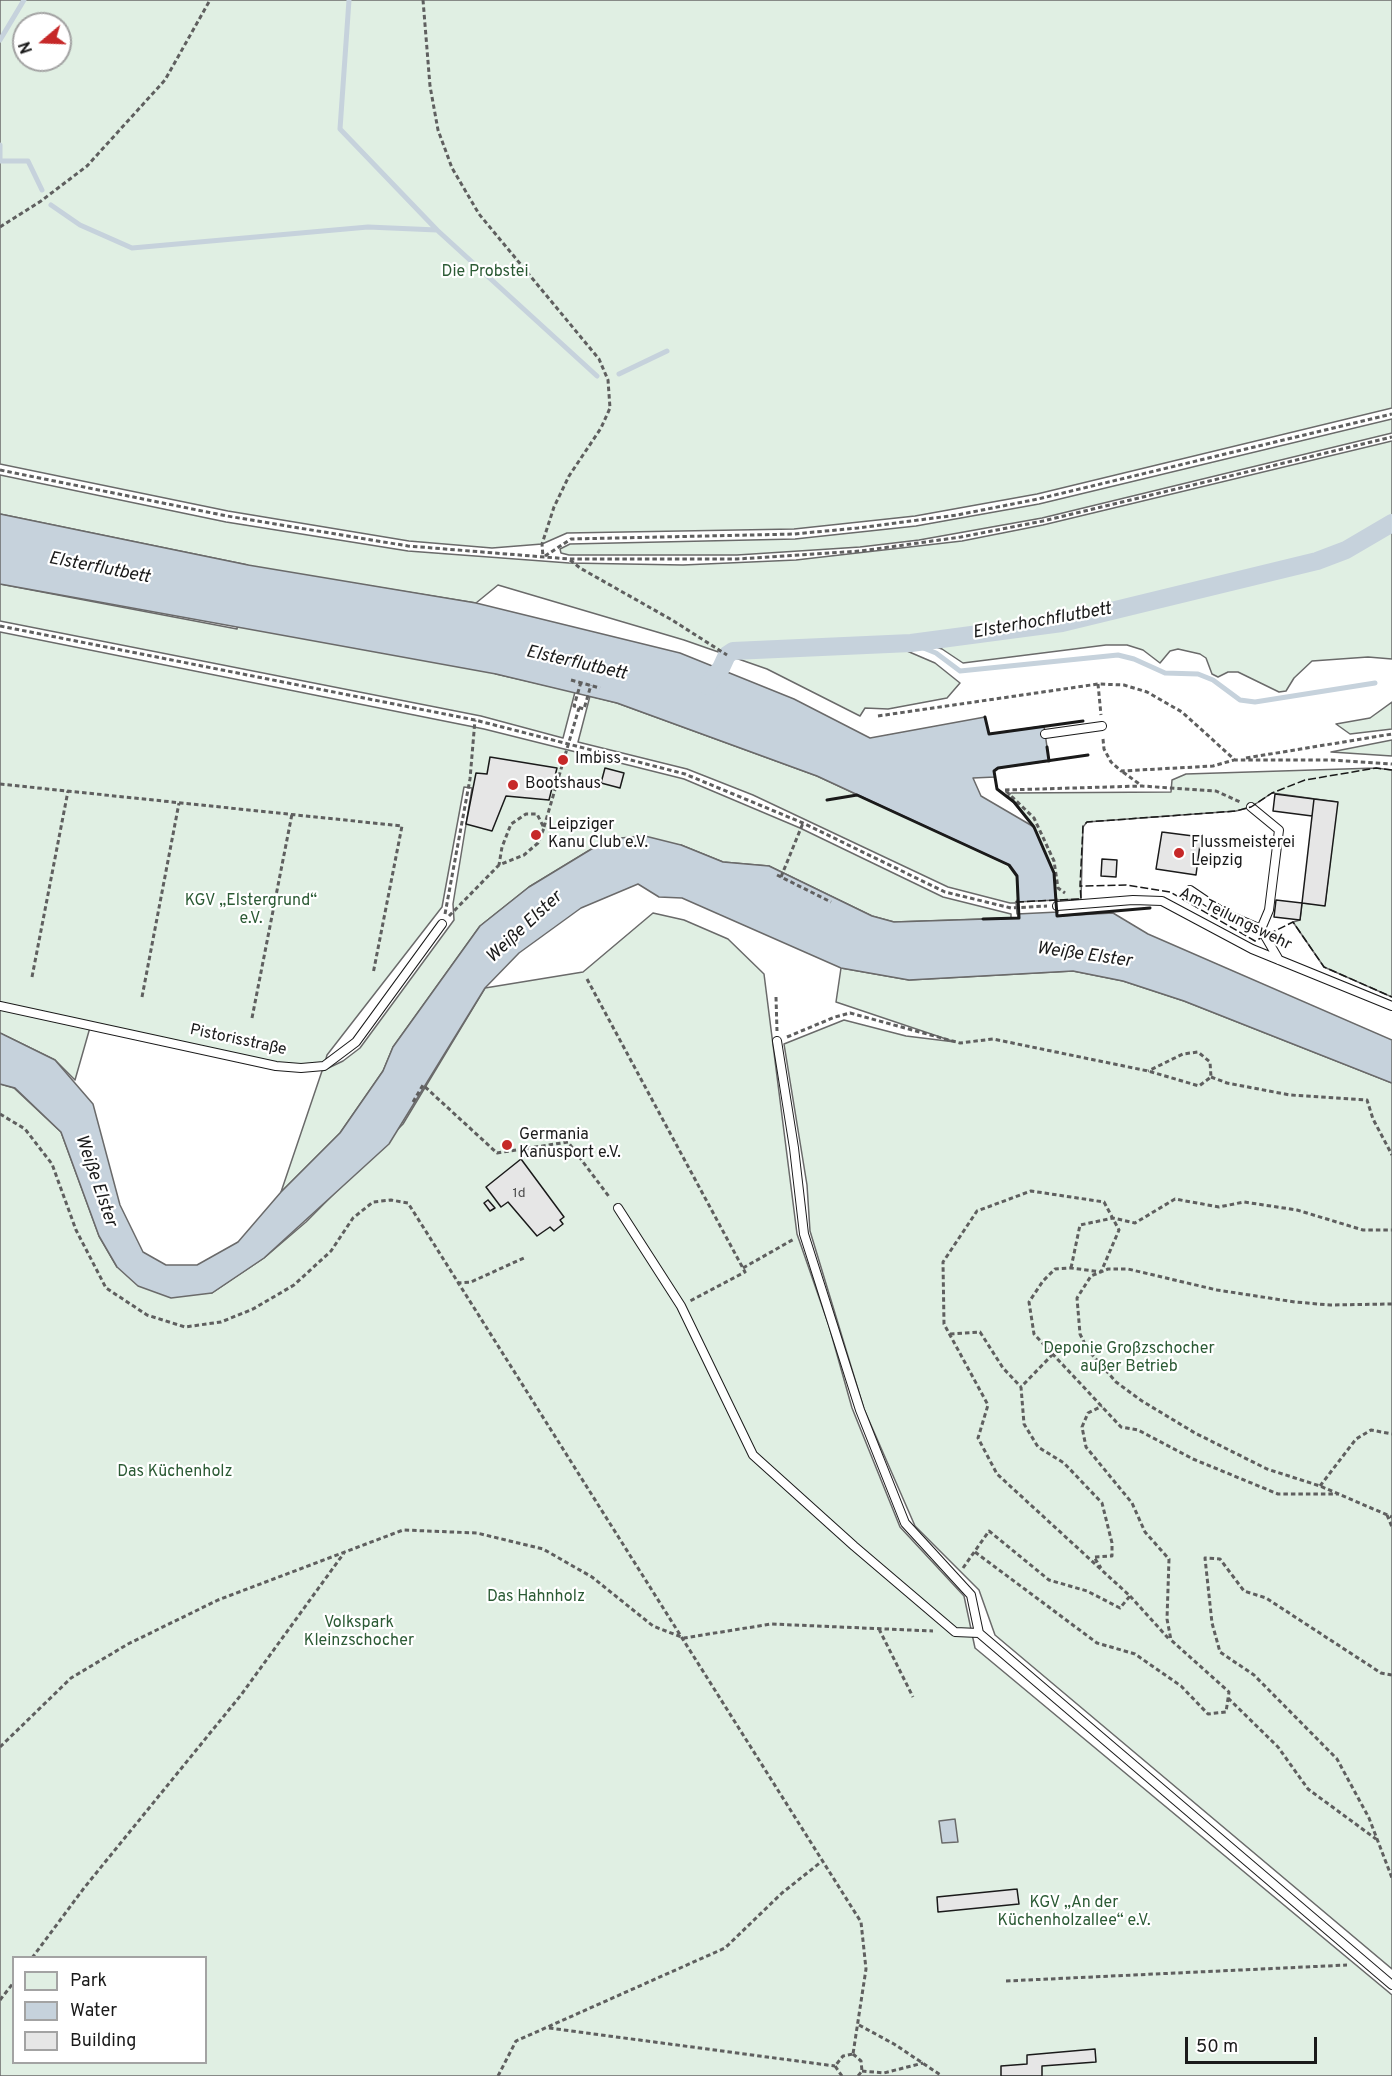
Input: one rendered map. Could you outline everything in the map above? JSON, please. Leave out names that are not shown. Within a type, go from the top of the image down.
[{"type":"lane","points":[[1045,734],[1102,726]]},
{"type":"lane","points":[[1251,807],[1279,830],[1269,910],[1261,929]]},
{"type":"lane","points":[[1190,890],[1224,913],[1261,929],[1279,960]]},
{"type":"lane","name":"Am Teilungswehr","points":[[1058,906],[1133,900],[1162,901],[1252,949],[1392,1006]]},
{"type":"lane","name":"Pistorisstraße","points":[[0,1006],[276,1066],[324,1066],[356,1042],[442,924]]},
{"type":"lane","points":[[777,1041],[794,1148],[804,1234],[860,1410],[905,1523],[971,1595],[979,1633],[1392,1985]]},
{"type":"lane","points":[[618,1208],[681,1306],[753,1455],[854,1546],[955,1632],[979,1633]]},
{"type":"path","points":[[0,227],[41,201],[95,158],[165,80],[210,0]]},
{"type":"path","points":[[423,0],[430,86],[438,130],[452,168],[479,213],[599,359],[608,380],[610,408],[601,428],[569,476],[554,507],[543,544],[543,557]]},
{"type":"path","points":[[543,557],[571,539],[794,534],[858,528],[957,514],[1038,499],[1392,414]]},
{"type":"path","points":[[0,470],[227,516],[408,546],[569,559],[737,559],[861,551],[919,544],[1043,521],[1392,437]]},
{"type":"path","points":[[569,559],[579,568],[672,620],[727,655]]},
{"type":"path","points":[[0,626],[475,720],[685,774],[803,823],[945,892],[1017,908],[1058,906]]},
{"type":"path","points":[[571,680],[600,688]]},
{"type":"path","points":[[581,682],[574,706],[579,708],[584,709],[591,685]]},
{"type":"path","points":[[878,716],[1098,684],[1124,685],[1146,692],[1182,712],[1235,760],[1331,760],[1392,764]]},
{"type":"path","points":[[1098,684],[1104,749],[1111,762],[1142,786]]},
{"type":"path","points":[[442,924],[499,865],[524,855],[538,843],[579,708]]},
{"type":"path","points":[[442,924],[470,779],[475,720]]},
{"type":"path","points":[[1121,771],[1213,766],[1235,760],[1392,734]]},
{"type":"path","points":[[0,783],[402,826],[373,974]]},
{"type":"path","points":[[1069,905],[1067,894],[1058,888],[1054,861],[1042,832],[1034,818],[1005,790],[1142,786],[1216,791],[1251,807]]},
{"type":"path","points":[[32,978],[68,791]]},
{"type":"path","points":[[142,997],[179,802]]},
{"type":"path","points":[[252,1018],[291,814]]},
{"type":"path","points":[[499,865],[502,847],[512,825],[526,814],[537,814],[544,828]]},
{"type":"path","points":[[803,823],[779,876],[831,902]]},
{"type":"path","points":[[587,979],[745,1272],[681,1306]]},
{"type":"path","points":[[776,997],[777,1041],[850,1013],[960,1043],[993,1039],[1148,1071],[1199,1086],[1211,1077]]},
{"type":"path","points":[[1148,1071],[1183,1054],[1198,1052],[1210,1062],[1211,1077]]},
{"type":"path","points":[[1211,1077],[1227,1083],[1290,1095],[1367,1100],[1373,1119],[1392,1155]]},
{"type":"path","points":[[413,1102],[423,1085],[497,1153],[568,1142],[618,1208]]},
{"type":"path","points":[[0,1114],[26,1129],[52,1164],[76,1230],[106,1288],[147,1315],[185,1328],[221,1322],[253,1309],[294,1285],[331,1251],[353,1218],[373,1202],[391,1200],[408,1203],[684,1638],[821,1862],[861,1922],[866,1969],[853,2054]]},
{"type":"path","points":[[974,1551],[1098,1643],[1135,1654],[1181,1686],[1208,1714],[1226,1712],[1229,1692],[1171,1640],[1130,1596],[997,1474],[978,1438],[988,1405],[944,1324],[943,1262],[977,1211],[1031,1191],[1104,1202],[1119,1230],[1101,1272]]},
{"type":"path","points":[[1071,1268],[1080,1225],[1113,1218],[1135,1223],[1175,1199],[1219,1207],[1244,1202],[1297,1210],[1363,1230],[1392,1230]]},
{"type":"path","points":[[743,1268],[804,1234]]},
{"type":"path","points":[[458,1283],[471,1282],[526,1257]]},
{"type":"path","points":[[1101,1272],[1071,1268],[1055,1269],[1043,1281],[1029,1302],[1034,1334],[1121,1427],[1138,1430],[1193,1459],[1278,1494],[1339,1494]]},
{"type":"path","points":[[1392,1304],[1330,1305],[1295,1302],[1217,1290],[1128,1269],[1108,1269],[1091,1276],[1077,1298],[1080,1334],[1100,1366],[1142,1401],[1195,1434],[1267,1469],[1320,1486],[1392,1517]]},
{"type":"path","points":[[950,1334],[980,1332],[1003,1368],[1022,1387],[1024,1424],[1038,1447],[1064,1463],[1102,1503],[1112,1543],[1112,1556],[1094,1557],[1105,1573]]},
{"type":"path","points":[[1022,1387],[1053,1354]]},
{"type":"path","points":[[1102,1406],[1088,1413],[1082,1427],[1086,1447],[1132,1503],[1145,1532],[1169,1560],[1167,1619],[1171,1640]]},
{"type":"path","points":[[1320,1486],[1356,1439],[1371,1430],[1392,1434]]},
{"type":"path","points":[[1384,1513],[1389,1515],[1392,1527]]},
{"type":"path","points":[[0,1747],[71,1678],[128,1644],[218,1600],[403,1530],[477,1533],[543,1549],[592,1577],[653,1626],[684,1638],[771,1624],[955,1632]]},
{"type":"path","points":[[955,1578],[989,1531],[1049,1580],[1087,1591],[1120,1608],[1130,1596]]},
{"type":"path","points":[[33,1956],[84,1888],[241,1695],[345,1552]]},
{"type":"path","points":[[1392,1675],[1381,1673],[1266,1598],[1244,1591],[1220,1559],[1205,1558],[1212,1623],[1220,1652],[1254,1675],[1337,1759],[1369,1818],[1392,1878]]},
{"type":"path","points":[[879,1628],[913,1697]]},
{"type":"path","points":[[1228,1698],[1278,1747],[1308,1789],[1378,1840]]},
{"type":"path","points":[[498,2076],[516,2041],[725,1948],[782,1893],[821,1862]]},
{"type":"path","points":[[1006,1981],[1367,1964]]},
{"type":"path","points":[[0,2000],[12,1985]]},
{"type":"path","points":[[859,2025],[942,2076]]},
{"type":"path","points":[[547,2028],[835,2066],[842,2076]]},
{"type":"path","points":[[835,2066],[843,2056],[853,2054]]},
{"type":"path","points":[[853,2054],[861,2061],[862,2072]]},
{"type":"path","points":[[858,2076],[862,2072],[885,2073],[923,2063]]},
{"type":"green space","name":"Die Probstei","points":[[0,0],[1392,0],[1392,408],[1037,494],[915,516],[794,529],[567,533],[542,544],[492,548],[409,541],[228,511],[0,464]]},
{"type":"green space","points":[[1392,419],[1392,433],[1042,518],[919,540],[860,547],[737,555],[569,555],[561,553],[560,549],[570,544],[795,539],[916,526],[1039,504]]},
{"type":"green space","points":[[1392,441],[1392,659],[1368,657],[1312,661],[1294,678],[1286,691],[1279,692],[1238,672],[1228,672],[1218,677],[1212,674],[1206,658],[1200,654],[1178,649],[1170,651],[1160,663],[1143,650],[1127,645],[1106,645],[963,663],[942,649],[925,643],[904,645],[907,651],[935,663],[960,683],[947,698],[888,709],[865,708],[860,716],[767,669],[684,640],[498,585],[476,603],[339,581],[496,674],[575,692],[563,738],[481,716],[0,621],[0,584],[237,629],[248,565],[0,514],[0,475],[226,522],[408,551],[569,563],[683,565],[796,560],[962,541],[1043,525]]},
{"type":"green space","name":"KGV „Elstergrund“ e.V.","points":[[0,632],[484,729],[684,779],[800,828],[943,897],[1011,914],[1011,918],[894,922],[872,916],[769,866],[723,862],[681,845],[608,839],[529,887],[480,926],[393,1047],[383,1071],[340,1133],[281,1192],[322,1071],[343,1061],[360,1048],[454,920],[453,904],[472,788],[464,787],[442,907],[327,1055],[324,1066],[301,1068],[91,1024],[75,1080],[55,1060],[0,1033]]},
{"type":"green space","points":[[590,696],[617,703],[817,776],[1009,865],[1017,876],[1018,899],[1015,903],[1010,903],[948,887],[753,795],[687,769],[578,742]]},
{"type":"green space","points":[[1392,702],[1392,729],[1350,734],[1336,724],[1370,718]]},
{"type":"green space","points":[[1392,740],[1392,756],[1331,752]]},
{"type":"green space","points":[[1376,768],[1392,770],[1392,997],[1324,967],[1293,922],[1300,920],[1302,903],[1325,905],[1337,802],[1272,793],[1251,807],[1236,811],[1087,822],[1083,827],[1081,899],[1057,900],[1034,827],[1008,796],[1011,793],[1171,792],[1172,780],[1186,774]]},
{"type":"green space","name":"Volkspark Kleinzschocher","points":[[653,913],[684,920],[728,939],[764,974],[797,1234],[829,1326],[852,1408],[900,1527],[964,1596],[975,1648],[1392,1995],[1392,2076],[0,2076],[0,1084],[14,1088],[61,1132],[99,1236],[117,1267],[212,1293],[264,1258],[306,1222],[403,1124],[485,988],[583,972]]},
{"type":"green space","name":"Deponie Großzschocher außer Betrieb","points":[[841,968],[909,980],[1073,971],[1123,981],[1184,1001],[1392,1083],[1392,1969],[995,1635],[979,1590],[915,1526],[864,1409],[810,1231],[807,1185],[784,1044],[844,1020],[906,1036],[955,1042],[836,1002]]},
{"type":"water","points":[[0,514],[248,565],[476,603],[680,653],[794,699],[870,738],[985,717],[989,734],[1044,726],[1049,761],[998,768],[994,771],[995,777],[973,778],[981,796],[1034,827],[1054,873],[1057,916],[1113,913],[1148,934],[1392,1040],[1392,1083],[1184,1001],[1123,981],[1073,971],[909,980],[841,968],[682,898],[659,897],[638,884],[581,908],[519,953],[485,988],[389,1144],[264,1258],[212,1293],[171,1298],[138,1286],[117,1267],[99,1236],[61,1132],[15,1088],[0,1084],[0,1033],[55,1060],[93,1104],[120,1205],[143,1252],[166,1265],[197,1265],[238,1242],[281,1192],[340,1133],[383,1071],[393,1047],[480,926],[529,887],[608,839],[645,836],[681,845],[723,862],[769,866],[872,916],[894,922],[1018,918],[1017,876],[1009,865],[817,776],[617,703],[496,674],[0,584]]},
{"type":"water","points":[[955,1819],[958,1842],[942,1843],[939,1821]]},
{"type":"pier","points":[[1057,900],[1058,912],[1017,914],[1016,902]]},
{"type":"building","name":"Bootshaus","points":[[490,757],[557,768],[549,800],[506,796],[492,831],[466,824],[476,773],[487,774]]},
{"type":"building","points":[[605,768],[624,773],[620,788],[601,783]]},
{"type":"building","points":[[1275,794],[1314,799],[1312,816],[1273,811]]},
{"type":"building","points":[[1314,799],[1338,802],[1325,906],[1302,903]]},
{"type":"building","name":"Flussmeisterei Leipzig","points":[[1162,832],[1201,837],[1196,875],[1156,869]]},
{"type":"building","points":[[1102,859],[1117,860],[1116,877],[1101,876]]},
{"type":"building","points":[[1276,900],[1302,903],[1300,920],[1274,917]]},
{"type":"building","points":[[521,1159],[564,1217],[560,1220],[563,1224],[554,1231],[550,1227],[537,1236],[508,1202],[501,1207],[486,1187]]},
{"type":"building","points":[[488,1200],[495,1208],[490,1211],[484,1203]]},
{"type":"building","points":[[1017,1889],[1019,1904],[938,1912],[937,1897]]},
{"type":"building","points":[[1095,2049],[1096,2062],[1042,2066],[1042,2076],[1001,2076],[1001,2066],[1027,2064],[1027,2055]]},
{"type":"waterway","points":[[0,40],[24,0]]},
{"type":"waterway","points":[[349,0],[340,129],[437,230],[597,376]]},
{"type":"waterway","points":[[0,145],[0,161],[28,161],[42,190]]},
{"type":"waterway","points":[[51,205],[80,225],[132,248],[368,227],[437,230]]},
{"type":"waterway","points":[[619,374],[667,351]]},
{"type":"waterway","name":"Elsterhochflutbett","points":[[707,686],[721,668],[727,655],[733,651],[911,643],[1062,623],[1317,561],[1346,550],[1392,523]]},
{"type":"waterway","points":[[911,643],[936,653],[960,671],[1118,655],[1134,659],[1165,673],[1198,674],[1213,680],[1240,700],[1255,702],[1375,683]]},
{"type":"fence","points":[[1392,770],[1376,768],[1305,780],[1272,793],[1251,807],[1236,811],[1087,822],[1083,826],[1080,886],[1126,885],[1170,892],[1255,941],[1293,922],[1324,967],[1392,997]]},
{"type":"fence","points":[[1016,902],[1081,899],[1080,885]]},
{"type":"wall","points":[[985,717],[989,734],[1083,721]]},
{"type":"wall","points":[[1047,747],[1049,761]]},
{"type":"wall","points":[[1088,755],[998,768],[994,771],[997,789],[1014,802],[1034,827],[1054,873],[1057,916],[1150,908]]},
{"type":"wall","points":[[827,800],[857,795],[1009,865],[1017,876],[1019,918],[983,919]]},
{"type":"place","name":"Imbiss","points":[[563,760]]},
{"type":"place","name":"Bootshaus","points":[[513,785]]},
{"type":"place","name":"Leipziger Kanu Club e.V.","points":[[536,835]]},
{"type":"place","name":"Flussmeisterei Leipzig","points":[[1179,853]]},
{"type":"place","name":"Germania Kanusport e.V.","points":[[507,1145]]},
{"type":"water label","name":"Elsterflutbett","points":[[99,569]]},
{"type":"water label","name":"Elsterflutbett","points":[[576,664]]},
{"type":"water label","name":"Weiße Elster","points":[[525,928]]},
{"type":"water label","name":"Weiße Elster","points":[[1084,956]]},
{"type":"water label","name":"Weiße Elster","points":[[95,1181]]},
{"type":"park label","name":"Das Küchenholz","points":[[175,1473]]},
{"type":"park label","name":"Das Hahnholz","points":[[536,1598]]},
{"type":"park label","name":"KGV „An der Küchenholzallee“ e.V.","points":[[1074,1913]]}]
